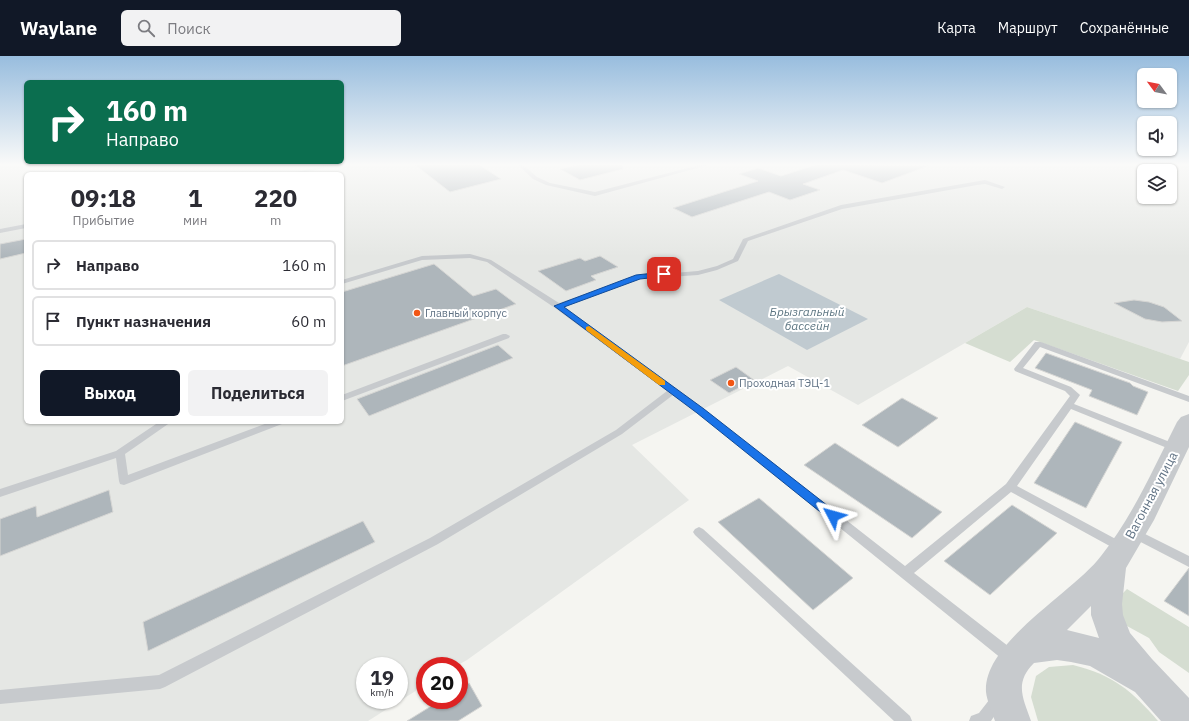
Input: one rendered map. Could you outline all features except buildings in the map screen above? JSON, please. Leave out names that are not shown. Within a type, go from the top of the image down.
[{"type":"street","name":"Вагонная улица","points":[[1122,549],[1189,422]]},
{"type":"street","points":[[1009,707],[1006,674],[1020,654],[1122,549]]},
{"type":"street","points":[[1122,549],[1106,615],[1116,640],[1151,686]]},
{"type":"street","points":[[1020,654],[1046,644],[1070,645],[1097,653],[1125,667],[1151,686],[1175,709],[1184,721]]},
{"type":"lane","points":[[558,306],[638,277],[652,274],[691,274],[726,265],[736,260],[745,240],[752,237],[840,207],[908,195]]},
{"type":"lane","points":[[0,231],[24,226]]},
{"type":"lane","points":[[344,281],[422,258],[470,256],[489,261],[558,306],[701,411],[905,573],[1020,654]]},
{"type":"lane","points":[[344,397],[506,336]]},
{"type":"lane","points":[[905,573],[1010,487],[1075,395],[1068,389],[1018,369],[1038,344],[1189,399]]},
{"type":"lane","points":[[0,697],[160,682],[434,542],[619,432],[673,391]]},
{"type":"lane","points":[[1069,405],[1176,448]]},
{"type":"lane","points":[[0,493],[120,453],[163,424]]},
{"type":"lane","points":[[120,453],[124,481],[274,424]]},
{"type":"lane","points":[[1010,487],[1122,549],[1189,562]]},
{"type":"lane","points":[[699,532],[905,721]]},
{"type":"lane","points":[[976,721],[983,720],[1009,707]]},
{"type":"shaded area","points":[[0,195],[24,195],[24,424],[344,424],[344,195],[1137,195],[1137,204],[1177,204],[1177,195],[1189,195],[1189,342],[1180,359],[1027,307],[858,405],[788,366],[632,445],[689,500],[468,659],[468,657],[416,657],[416,691],[408,696],[408,657],[356,657],[356,709],[387,709],[368,721],[0,721]]},
{"type":"shaded area","points":[[1027,307],[1189,362],[1189,375],[1178,391],[1034,340],[1010,362],[965,343]]},
{"type":"shaded area","points":[[1127,589],[1189,627],[1189,673],[1159,652],[1149,638],[1116,620],[1114,602]]},
{"type":"shaded area","points":[[1073,665],[1099,674],[1120,685],[1130,692],[1158,721],[1038,721],[1031,697],[1036,676],[1049,667]]},
{"type":"water","name":"Брызгальный бассейн","points":[[779,274],[868,319],[807,350],[719,300]]},
{"type":"slow traffic","points":[[589,329],[662,383]]},
{"type":"place","name":"Главный корпус","points":[[417,313]]},
{"type":"place","name":"Проходная ТЭЦ-1","points":[[731,383]]},
{"type":"route","points":[[664,274],[652,274],[638,277],[558,306],[701,411],[833,516]]}]
